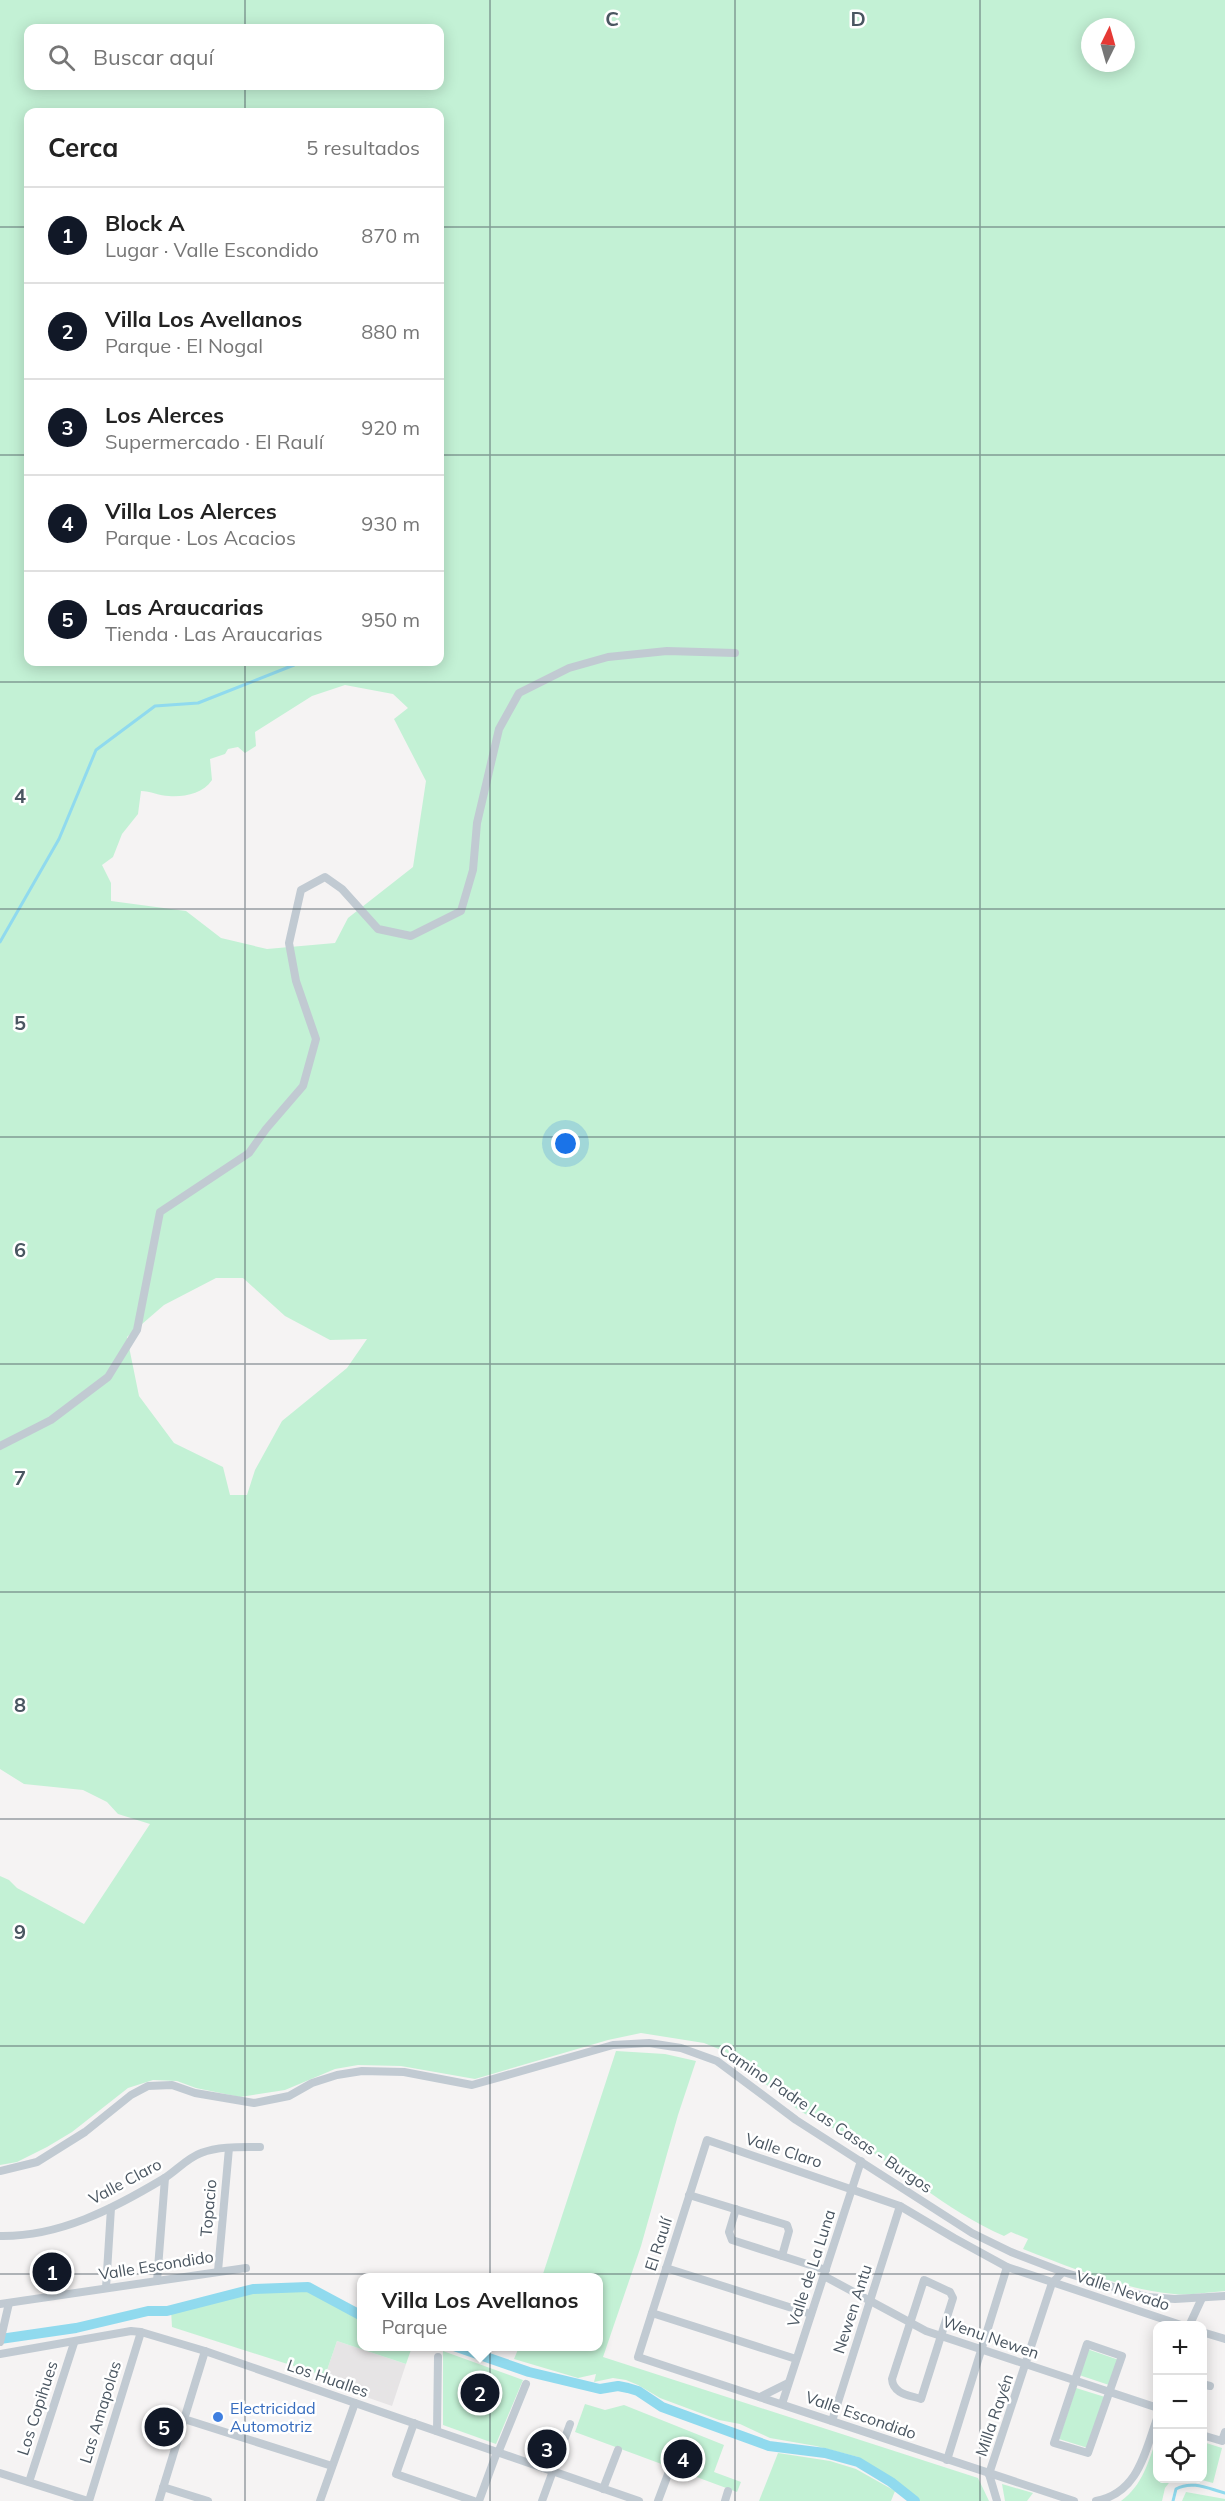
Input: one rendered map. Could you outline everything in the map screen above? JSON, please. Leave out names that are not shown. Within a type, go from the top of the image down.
[{"type":"street","points":[[0,1446],[51,1420],[108,1377],[137,1330],[160,1212],[249,1153],[266,1129],[303,1086],[316,1040],[296,981],[289,943],[301,890],[325,877],[342,889],[378,929],[411,936],[461,911],[473,870],[477,823],[499,729],[519,693],[569,668],[608,657],[667,651],[735,653]]},
{"type":"street","name":"Camino Padre Las Casas - Burgos","points":[[0,2171],[37,2162],[85,2132],[131,2095],[148,2086],[172,2085],[195,2093],[255,2103],[289,2096],[312,2083],[337,2074],[362,2071],[404,2072],[472,2085],[613,2045],[633,2042],[681,2048],[717,2061],[796,2120],[972,2233],[1011,2252],[1063,2272],[1148,2297],[1176,2299],[1225,2296]]},
{"type":"street","name":"Valle Claro","points":[[707,2140],[900,2206]]},
{"type":"street","name":"El Raulí","points":[[638,2357],[707,2140]]},
{"type":"street","name":"Valle Claro","points":[[0,2236],[24,2236],[62,2228],[111,2208],[165,2178],[200,2153],[229,2148],[260,2147]]},
{"type":"street","name":"Topacio","points":[[218,2271],[229,2148]]},
{"type":"street","name":"Valle de La Luna","points":[[782,2404],[861,2161]]},
{"type":"street","points":[[157,2281],[165,2178]]},
{"type":"street","points":[[689,2195],[788,2227],[782,2256]]},
{"type":"street","points":[[900,2206],[1007,2267],[947,2460]]},
{"type":"street","name":"Newen Antu","points":[[832,2421],[900,2206]]},
{"type":"street","points":[[106,2288],[111,2208]]},
{"type":"street","name":"Wenu Newen","points":[[736,2209],[729,2232],[731,2239],[825,2273],[870,2301],[911,2323],[942,2336],[1153,2406]]},
{"type":"street","name":"Valle Nevado","points":[[1007,2267],[1171,2321]]},
{"type":"street","name":"Valle Escondido","points":[[4,2303],[246,2268]]},
{"type":"street","points":[[666,2268],[811,2314]]},
{"type":"street","points":[[1052,2283],[1063,2272]]},
{"type":"street","points":[[924,2280],[950,2292],[953,2298],[921,2399],[897,2391],[892,2385],[911,2323],[924,2280]]},
{"type":"street","name":"Milla Rayén","points":[[990,2474],[1052,2283]]},
{"type":"street","points":[[1191,2321],[1202,2298]]},
{"type":"street","points":[[1,2338],[4,2303]]},
{"type":"street","points":[[652,2313],[796,2359]]},
{"type":"street","name":"Los Hualles","points":[[0,2354],[74,2343],[131,2331],[141,2332],[205,2351],[639,2501]]},
{"type":"street","name":"Las Amapolas","points":[[88,2501],[141,2332]]},
{"type":"street","points":[[1207,2333],[1225,2339]]},
{"type":"street","name":"Los Copihues","points":[[29,2482],[74,2343]]},
{"type":"street","points":[[1087,2344],[1122,2356],[1088,2453],[1054,2443],[1074,2381],[1087,2344]]},
{"type":"street","points":[[159,2501],[205,2351]]},
{"type":"street","points":[[437,2431],[438,2357]]},
{"type":"street","name":"Valle Escondido","points":[[638,2357],[990,2474],[1050,2498],[1074,2501]]},
{"type":"street","points":[[760,2397],[789,2383]]},
{"type":"street","points":[[479,2501],[526,2384]]},
{"type":"street","points":[[320,2501],[355,2403]]},
{"type":"street","points":[[184,2419],[332,2466]]},
{"type":"street","points":[[414,2423],[396,2474],[474,2501]]},
{"type":"street","points":[[542,2501],[570,2424]]},
{"type":"street","points":[[1096,2501],[1123,2489],[1139,2470],[1153,2429]]},
{"type":"street","points":[[1207,2436],[1222,2441],[1225,2432]]},
{"type":"street","points":[[603,2489],[618,2450]]},
{"type":"street","points":[[658,2501],[670,2469]]},
{"type":"street","points":[[0,2473],[88,2501]]},
{"type":"street","points":[[990,2474],[997,2501]]},
{"type":"street","points":[[164,2487],[208,2501]]},
{"type":"street","points":[[725,2501],[728,2492]]},
{"type":"shaded area","points":[[337,2341],[357,2348],[357,2351],[367,2351],[406,2364],[392,2406],[323,2382]]},
{"type":"green space","points":[[0,0],[1225,0],[1225,2291],[1193,2294],[1155,2292],[1097,2277],[1023,2249],[1028,2239],[1011,2232],[1004,2236],[962,2214],[844,2134],[797,2109],[776,2088],[768,2086],[726,2052],[704,2043],[641,2033],[608,2040],[475,2079],[401,2066],[358,2065],[335,2069],[285,2090],[240,2097],[196,2088],[177,2081],[153,2080],[128,2088],[72,2132],[47,2147],[17,2162],[0,2165],[0,1876],[9,1880],[17,1888],[84,1924],[150,1824],[118,1814],[107,1802],[83,1790],[24,1784],[0,1769]],"holes":[[[345,685],[393,694],[408,708],[394,719],[426,781],[413,867],[348,918],[335,943],[267,949],[221,938],[186,911],[111,901],[111,883],[102,865],[113,857],[122,834],[138,814],[141,791],[175,796],[187,795],[204,789],[212,780],[210,759],[225,754],[228,749],[238,747],[245,753],[256,746],[255,732],[312,696]],[[216,1278],[243,1278],[285,1316],[330,1340],[367,1339],[347,1368],[282,1421],[255,1470],[247,1495],[230,1495],[223,1467],[174,1443],[139,1396],[127,1337],[164,1305]]]},
{"type":"green space","points":[[616,2051],[665,2054],[696,2061],[678,2115],[641,2246],[603,2357],[978,2478],[989,2501],[920,2501],[858,2457],[816,2446],[770,2438],[740,2424],[719,2420],[660,2398],[626,2380],[613,2378],[594,2382],[596,2374],[578,2378],[514,2359],[517,2351],[603,2351],[603,2273],[543,2273]]},
{"type":"green space","points":[[308,2287],[357,2314],[357,2348],[337,2341],[325,2376],[172,2327],[171,2310],[253,2289]]},
{"type":"green space","points":[[1087,2349],[1119,2360],[1109,2385],[1079,2375]]},
{"type":"green space","points":[[367,2351],[411,2351],[406,2364]]},
{"type":"green space","points":[[443,2351],[523,2380],[496,2444],[443,2425]]},
{"type":"green space","points":[[1076,2388],[1105,2397],[1088,2448],[1059,2439]]},
{"type":"green space","points":[[585,2404],[605,2410],[624,2405],[724,2445],[714,2472],[741,2482],[737,2492],[575,2432]]},
{"type":"green space","points":[[1207,2443],[1222,2448],[1213,2483],[1207,2481]]},
{"type":"green space","points":[[1153,2448],[1153,2483],[1169,2483],[1165,2488],[1162,2501],[1121,2501],[1135,2488]]},
{"type":"green space","points":[[778,2453],[830,2461],[856,2469],[895,2491],[891,2501],[759,2501]]},
{"type":"green space","points":[[1002,2484],[1033,2493],[1027,2501],[1005,2501]]},
{"type":"green space","points":[[1186,2492],[1225,2499],[1225,2501],[1182,2501]]},
{"type":"waterway","points":[[0,942],[59,839],[96,750],[155,706],[198,703],[291,666]]},
{"type":"waterway","points":[[0,2339],[76,2328],[148,2311],[167,2311],[253,2289],[308,2287],[357,2313]]},
{"type":"waterway","points":[[468,2351],[529,2372],[600,2389],[618,2386],[638,2391],[662,2407],[769,2446],[825,2453],[858,2462],[891,2482],[915,2501]]},
{"type":"waterway","points":[[1173,2501],[1176,2489],[1188,2485],[1225,2493]]},
{"type":"place","name":"Block A","points":[[52,2272]]},
{"type":"place","name":"Villa Los Avellanos","points":[[480,2393]]},
{"type":"place","name":"Electricidad Automotriz","points":[[218,2417]]},
{"type":"place","name":"Las Araucarias","points":[[164,2427]]},
{"type":"place","name":"Los Alerces","points":[[547,2449]]},
{"type":"place","name":"Villa Los Alerces","points":[[683,2459]]}]
